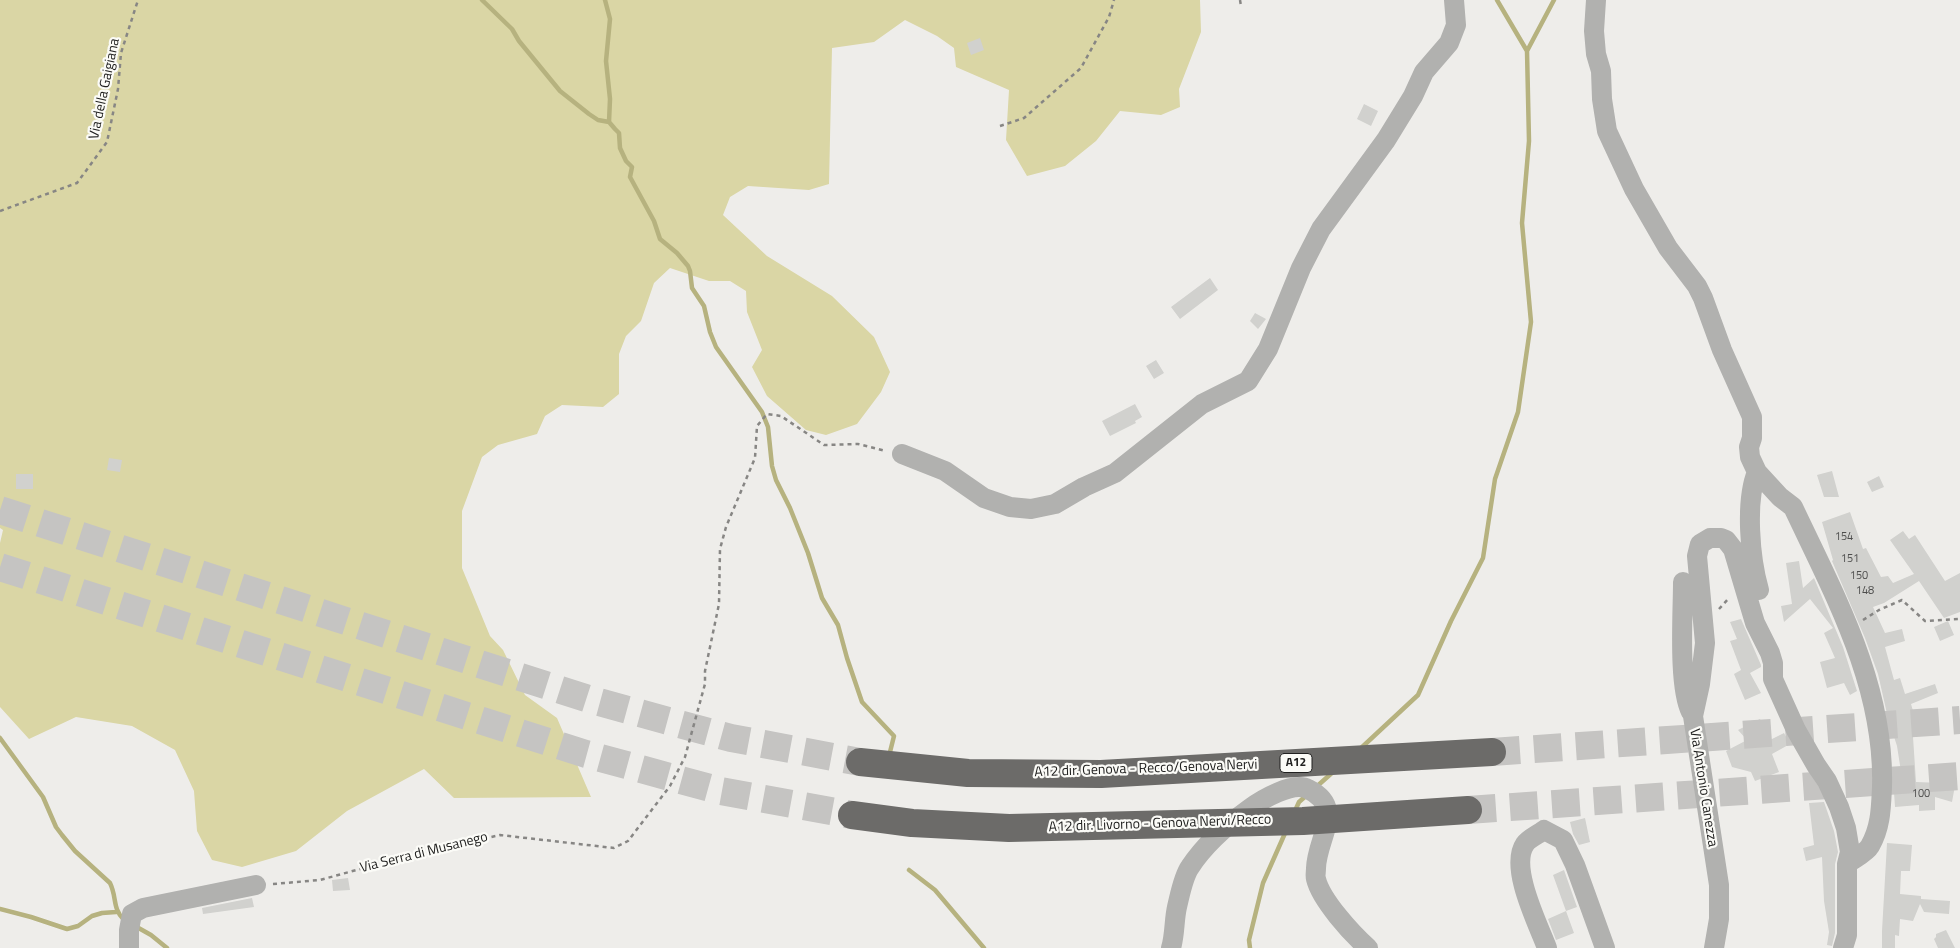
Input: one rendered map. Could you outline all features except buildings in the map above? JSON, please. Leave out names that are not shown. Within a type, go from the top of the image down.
[{"type":"highway","name":"A12 dir. Genova - Recco/Genova Nervi","points":[[860,762],[968,773],[1101,774],[1492,752]]},
{"type":"highway","name":"A12 dir. Livorno - Genova Nervi/Recco","points":[[852,815],[912,823],[1009,828],[1303,821],[1468,810]]},
{"type":"street","points":[[902,454],[945,471],[984,498],[1010,508],[1031,510],[1055,504],[1084,487],[1115,473],[1202,404],[1248,381],[1268,349],[1302,268],[1321,229],[1386,140],[1413,96],[1424,72],[1449,43],[1456,25],[1454,0]]},
{"type":"street","points":[[1596,0],[1594,31],[1596,54],[1601,71],[1606,131],[1634,189],[1668,248],[1697,286],[1703,298],[1722,350],[1752,417],[1750,457],[1757,472],[1780,497],[1793,507],[1850,628],[1868,681],[1882,752],[1881,814],[1869,848],[1847,864]]},
{"type":"street","points":[[1749,605],[1759,594],[1754,573],[1751,502],[1757,472]]},
{"type":"street","name":"Via Antonio Canezza","points":[[1714,948],[1719,919],[1719,885],[1693,716],[1704,660],[1704,627],[1697,556],[1700,544],[1710,538],[1726,540],[1733,549],[1745,584],[1755,623],[1770,653],[1777,688],[1796,730],[1816,766],[1827,781],[1840,807],[1850,852],[1847,864],[1847,935],[1843,948]]},
{"type":"street","points":[[1683,582],[1685,689],[1689,708],[1693,716]]},
{"type":"street","points":[[1171,948],[1176,908],[1189,869],[1201,854],[1229,823],[1259,802],[1288,789],[1303,786],[1316,793],[1325,802],[1329,819],[1319,848],[1315,879],[1328,902],[1354,935],[1368,948]]},
{"type":"street","points":[[1547,948],[1525,890],[1519,864],[1525,844],[1544,830],[1563,840],[1575,865],[1604,948]]},
{"type":"street","points":[[129,948],[129,930],[132,914],[143,908],[256,885]]},
{"type":"path","name":"Via della Gaigiana","points":[[0,211],[77,183],[107,142],[118,89],[121,53],[138,0]]},
{"type":"path","points":[[1000,126],[1024,118],[1081,68],[1109,17],[1114,0]]},
{"type":"path","points":[[1240,0],[1241,6]]},
{"type":"path","name":"Via Serra di Musanego","points":[[256,885],[320,880],[400,858],[500,834],[614,848],[628,841],[670,786],[685,757],[705,684],[705,671],[719,604],[720,549],[726,527],[755,458],[757,426],[767,414],[781,416],[824,445],[858,444],[902,454]]},
{"type":"path","points":[[1704,627],[1731,595],[1745,584]]},
{"type":"path","points":[[1850,628],[1879,610],[1902,600],[1925,621],[1960,619]]},
{"type":"shaded area","points":[[0,0],[1200,0],[1201,32],[1179,89],[1180,107],[1161,115],[1120,111],[1096,141],[1065,166],[1027,176],[1006,140],[1009,90],[956,67],[954,48],[937,36],[905,20],[874,42],[832,48],[829,184],[809,190],[748,186],[730,197],[723,215],[767,256],[832,296],[874,337],[890,372],[881,392],[857,424],[826,435],[806,430],[767,396],[752,367],[762,350],[747,312],[746,291],[730,281],[709,281],[670,268],[654,283],[641,321],[626,336],[619,354],[619,394],[603,407],[562,405],[545,416],[537,434],[498,445],[482,457],[462,511],[462,568],[490,636],[503,650],[525,695],[557,718],[591,797],[454,798],[424,769],[347,811],[296,851],[242,867],[212,860],[197,831],[194,791],[175,750],[132,726],[76,717],[29,739],[0,707],[0,543],[3,530],[0,528]]},
{"type":"waterway","points":[[482,0],[512,29],[519,41],[560,91],[598,120],[609,122],[619,133],[620,148],[626,161],[632,167],[630,177],[654,221],[660,239],[677,253],[688,266],[692,288],[704,306],[710,332],[716,347],[762,412],[768,427],[772,466],[776,480],[790,508],[808,553],[822,598],[838,625],[862,702],[894,736],[890,752]]},
{"type":"waterway","points":[[605,0],[610,19],[606,61],[610,99],[609,122]]},
{"type":"waterway","points":[[1360,749],[1418,695],[1451,621],[1483,558],[1495,479],[1518,412],[1531,322],[1522,223],[1529,141],[1527,51],[1497,0]]},
{"type":"waterway","points":[[1527,51],[1554,0]]},
{"type":"waterway","points":[[0,738],[43,797],[56,827],[62,835],[75,851],[110,883],[116,907],[124,920]]},
{"type":"waterway","points":[[1315,788],[1333,772]]},
{"type":"waterway","points":[[1294,813],[1299,802],[1307,795]]},
{"type":"waterway","points":[[1250,948],[1249,940],[1263,883],[1286,831]]},
{"type":"waterway","points":[[909,870],[935,890],[984,948]]},
{"type":"waterway","points":[[0,909],[67,929],[78,926],[92,916],[116,912]]},
{"type":"waterway","points":[[135,926],[151,935],[167,948]]},
{"type":"tunnel","points":[[0,510],[595,701],[731,738],[860,762]]},
{"type":"tunnel","points":[[0,567],[586,754],[721,791],[852,815]]},
{"type":"tunnel","points":[[1492,752],[1960,720]]},
{"type":"tunnel","points":[[1468,810],[1960,776]]}]
